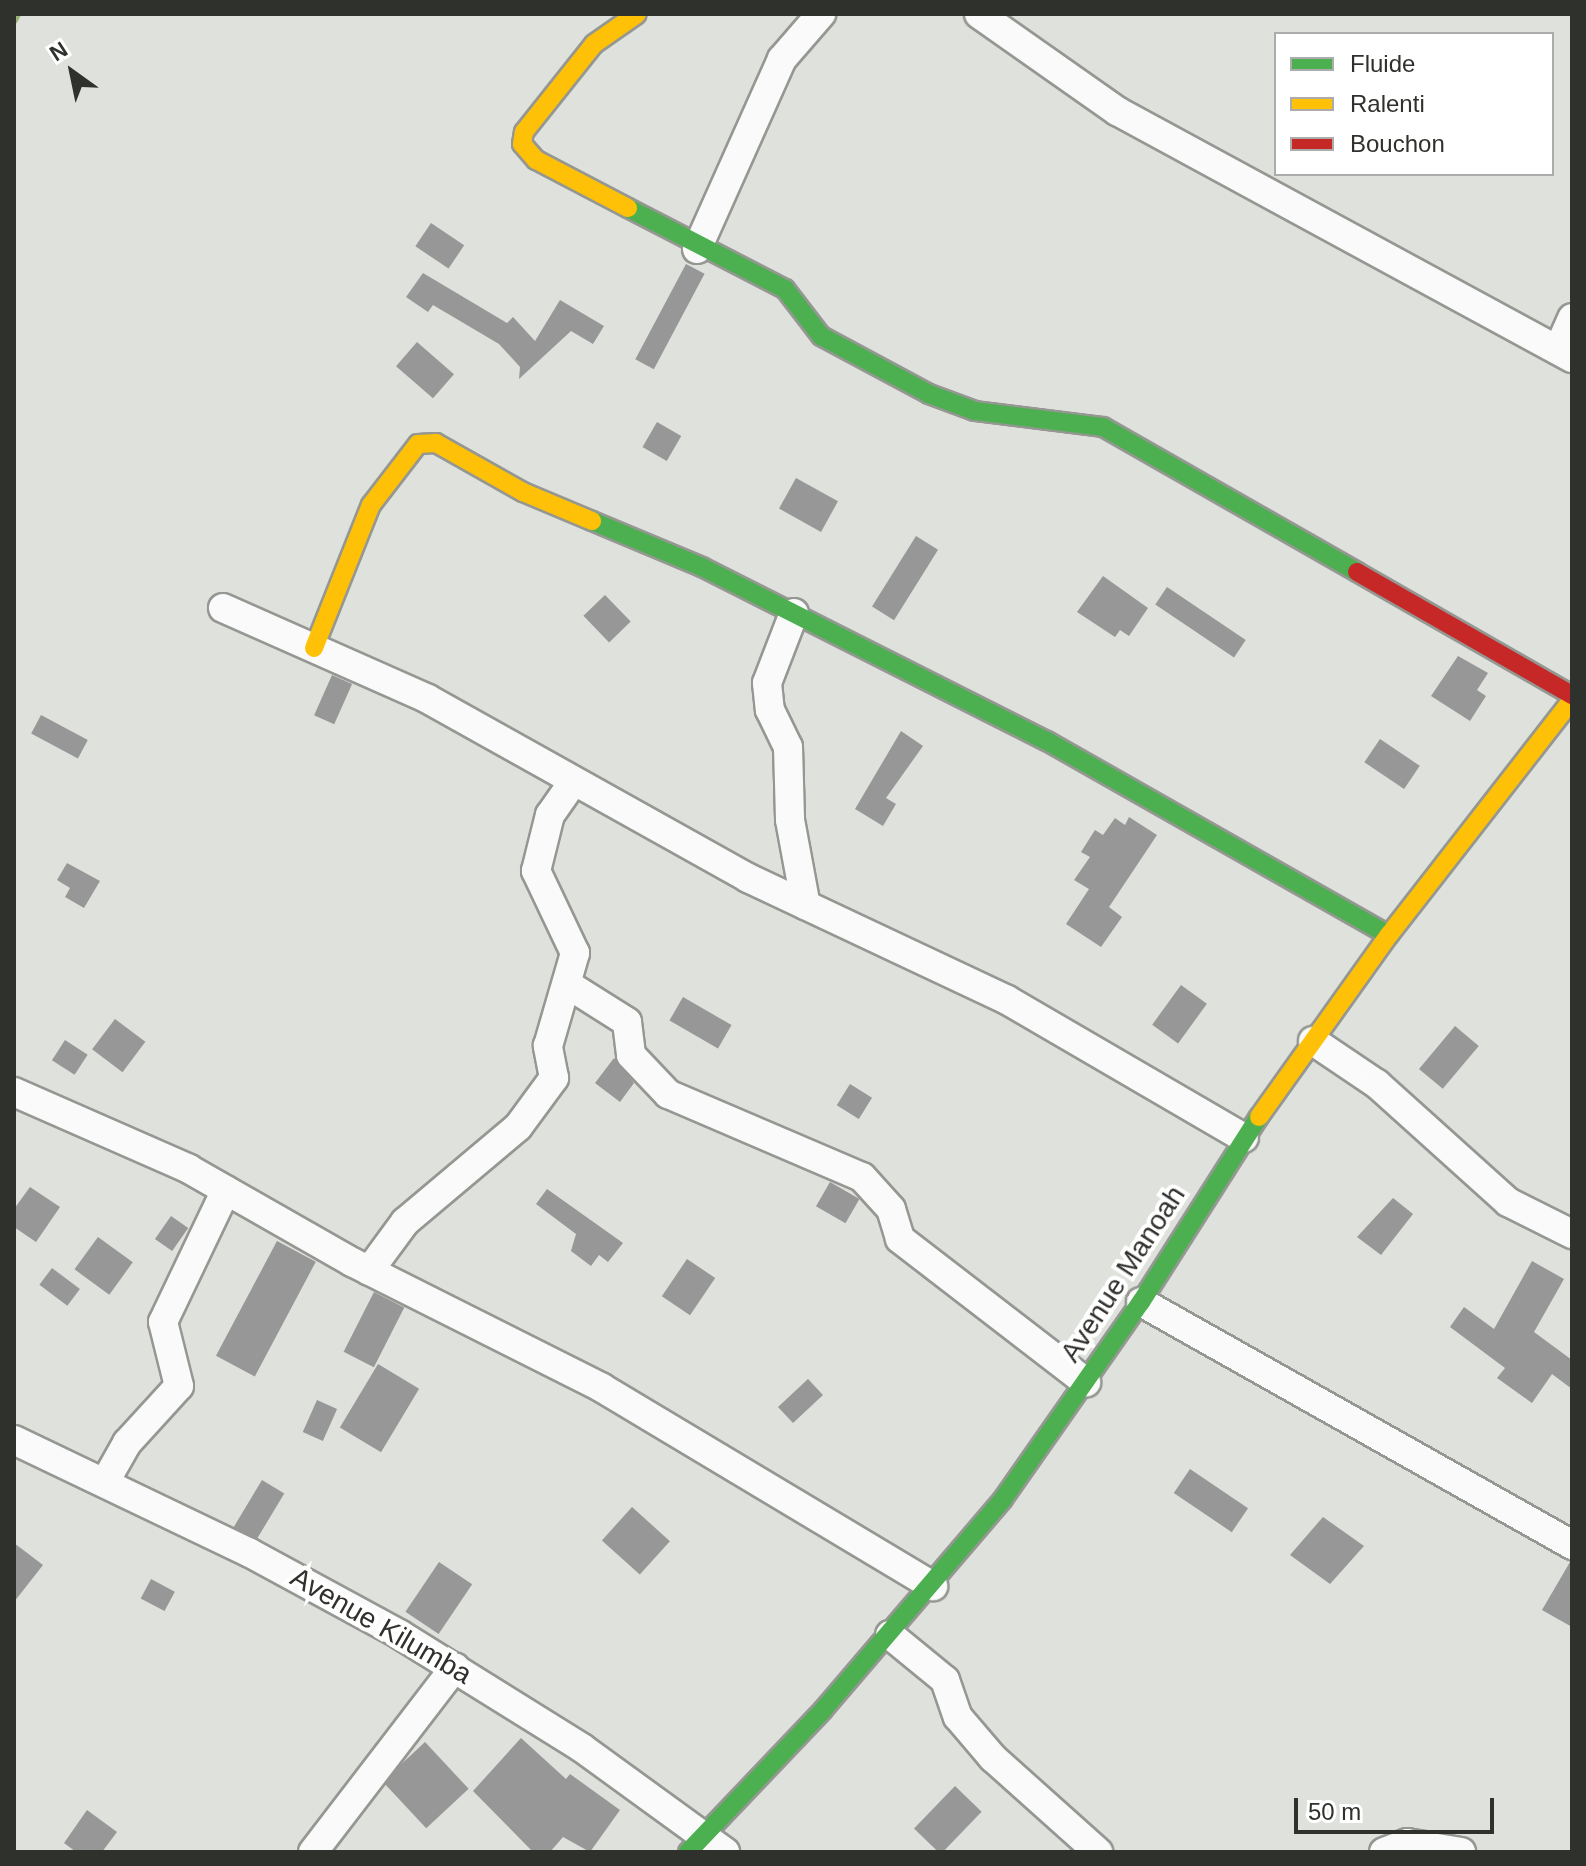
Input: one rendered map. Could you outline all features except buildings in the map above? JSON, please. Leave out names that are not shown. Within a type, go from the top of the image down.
[{"type":"street","points":[[637,14],[584,55],[524,132],[522,144],[536,160],[697,249],[785,289],[821,336],[929,394],[975,411],[1103,427],[1572,698]]},
{"type":"street","points":[[697,249],[782,59],[821,14]]},
{"type":"street","points":[[979,14],[1117,111],[1565,354],[1572,318]]},
{"type":"street","points":[[314,648],[371,505],[418,444],[436,443],[523,492],[794,613],[1047,741],[1389,935]]},
{"type":"street","points":[[223,608],[428,699],[572,783],[806,906],[1007,1000],[1244,1138]]},
{"type":"street","points":[[794,613],[767,683],[770,710],[788,747],[790,820],[806,906]]},
{"type":"street","name":"Avenue Manoah","points":[[706,1847],[933,1586],[1086,1382],[1141,1302],[1244,1138],[1389,935],[1572,698]]},
{"type":"street","points":[[369,1271],[405,1222],[538,1106],[554,1078],[548,1046],[575,953],[536,871],[550,815],[572,783]]},
{"type":"street","points":[[567,984],[627,1022],[631,1055],[668,1094],[862,1177],[891,1209],[900,1239],[1086,1382]]},
{"type":"street","points":[[1313,1041],[1377,1084],[1508,1202],[1572,1234]]},
{"type":"street","points":[[14,1092],[226,1190],[369,1271],[602,1388],[933,1586]]},
{"type":"street","points":[[105,1482],[127,1443],[179,1386],[163,1322],[226,1190]]},
{"type":"street","points":[[1141,1302],[1572,1545]]},
{"type":"street","name":"Avenue Kilumba","points":[[14,1440],[250,1553],[455,1667],[706,1847]]},
{"type":"street","points":[[890,1635],[945,1680],[958,1717],[993,1758],[1098,1852]]},
{"type":"street","points":[[313,1852],[455,1667]]},
{"type":"street","points":[[1384,1852],[1407,1843],[1461,1852]]},
{"type":"waterway","points":[[14,20],[17,14]]},
{"type":"traffic: fast","points":[[628,208],[785,289],[821,336],[929,394],[975,411],[1103,427],[1357,572]]},
{"type":"traffic: fast","points":[[592,521],[702,567],[1047,741],[1389,935]]},
{"type":"traffic: fast","points":[[688,1852],[823,1710],[1003,1499],[1141,1302],[1259,1117]]},
{"type":"traffic: slow","points":[[628,208],[536,160],[522,144],[524,132],[594,44],[637,14]]},
{"type":"traffic: slow","points":[[314,648],[371,505],[418,444],[436,443],[523,492],[592,521]]},
{"type":"traffic: slow","points":[[1259,1117],[1389,935],[1572,700]]},
{"type":"traffic: jam","points":[[1357,572],[1572,695]]}]
